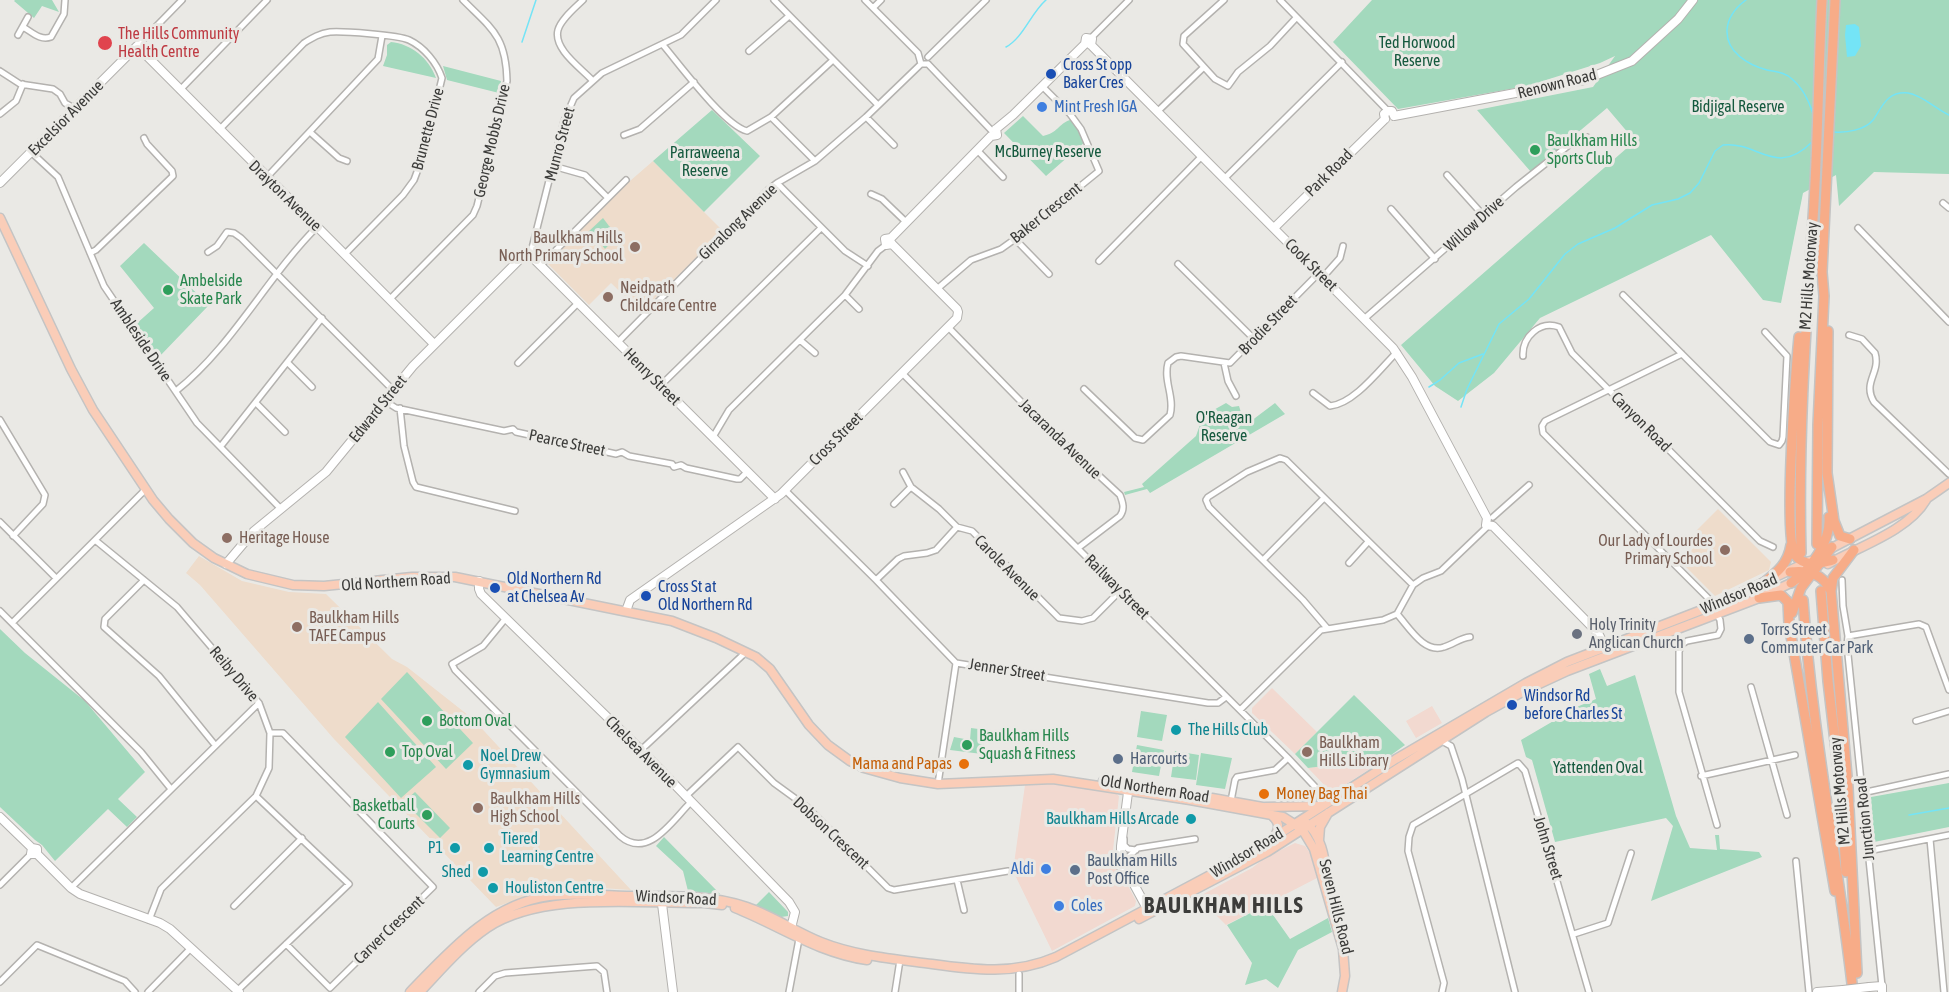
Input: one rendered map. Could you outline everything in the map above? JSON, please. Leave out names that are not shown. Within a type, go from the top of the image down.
[{"type":"highway","name":"M2 Hills Motorway","points":[[1801,553],[1800,451],[1822,0]]},
{"type":"highway","name":"M2 Hills Motorway","points":[[1817,544],[1823,248],[1834,0]]},
{"type":"highway","points":[[1793,643],[1794,606],[1829,530],[1826,490],[1828,329],[1823,248]]},
{"type":"highway","points":[[1808,287],[1799,334],[1796,375],[1791,526],[1793,550],[1797,557],[1811,565],[1824,580],[1826,591]]},
{"type":"highway","points":[[1827,473],[1835,527],[1840,536],[1850,539]]},
{"type":"highway","points":[[1761,585],[1779,571],[1788,559],[1791,526]]},
{"type":"highway","points":[[1791,583],[1832,548]]},
{"type":"highway","points":[[1826,591],[1854,550]]},
{"type":"highway","points":[[1790,572],[1833,560]]},
{"type":"highway","name":"M2 Hills Motorway","points":[[1826,591],[1828,681],[1841,793],[1845,870],[1857,973],[1864,990]]},
{"type":"highway","points":[[1759,598],[1777,594],[1787,599],[1789,624],[1821,816],[1849,958]]},
{"type":"highway","name":"M2 Hills Motorway","points":[[1803,600],[1819,756],[1849,958],[1848,991]]},
{"type":"main road","name":"Old Northern Road","points":[[0,218],[71,369],[93,410],[163,512],[182,533],[206,553],[226,564],[263,579],[313,586],[425,576],[455,577],[672,621],[746,652],[770,669],[819,737],[850,761],[877,772],[938,784],[998,781],[1004,778],[1049,774],[1267,810]]},
{"type":"main road","points":[[1832,548],[1926,499],[1949,483]]},
{"type":"main road","points":[[1833,560],[1913,516],[1920,510],[1926,499]]},
{"type":"main road","name":"Windsor Road","points":[[1325,808],[1526,690],[1608,651],[1790,572]]},
{"type":"main road","name":"Windsor Road","points":[[790,931],[847,950],[900,963],[981,971],[1017,969],[1056,957],[1267,852],[1325,808],[1526,682],[1567,662],[1608,651],[1716,615],[1791,583]]},
{"type":"main road","name":"Old Northern Road","points":[[1129,788],[1231,801],[1267,810],[1302,824]]},
{"type":"main road","points":[[1267,810],[1325,808],[1319,842]]},
{"type":"main road","points":[[1267,810],[1278,824],[1279,828],[1274,838]]},
{"type":"main road","name":"Windsor Road","points":[[420,992],[475,937],[503,919],[537,908],[569,903],[662,900],[696,896],[725,900],[756,910],[799,939],[836,954],[986,976],[1019,974],[1047,966],[1302,824]]},
{"type":"main road","name":"Seven Hills Road","points":[[1302,824],[1319,842],[1350,964],[1347,992]]},
{"type":"main road","name":"Seven Hills Road","points":[[1302,824],[1314,849],[1343,949],[1345,976],[1342,992]]},
{"type":"main road","name":"Windsor Road","points":[[410,992],[473,930],[509,908],[548,896],[662,900]]},
{"type":"street","points":[[23,27],[38,37],[45,39],[51,37],[64,14],[65,0]]},
{"type":"street","name":"Excelsior Avenue","points":[[0,183],[182,0]]},
{"type":"street","points":[[180,90],[267,0]]},
{"type":"street","name":"George Mobbs Drive","points":[[390,299],[473,214],[477,206],[507,81],[507,68],[501,42],[483,17],[463,0]]},
{"type":"street","points":[[583,0],[561,25],[557,38],[560,47],[592,80]]},
{"type":"street","name":"Munro Street","points":[[530,256],[570,104],[577,94],[602,73],[681,35],[716,0]]},
{"type":"street","points":[[774,0],[878,105]]},
{"type":"street","points":[[865,0],[993,131]]},
{"type":"street","points":[[873,8],[881,0]]},
{"type":"street","name":"Girralong Avenue","points":[[617,343],[777,183],[815,161],[866,117],[986,0]]},
{"type":"street","points":[[713,437],[729,410],[845,295],[878,251],[890,242],[906,222],[978,151],[993,131],[1010,119],[1089,43],[1128,0]]},
{"type":"street","points":[[1224,0],[1184,36],[1183,44],[1215,79],[1228,86],[1238,72],[1270,46],[1296,18]]},
{"type":"street","points":[[1280,0],[1342,62],[1389,115]]},
{"type":"street","name":"Renown Road","points":[[1389,115],[1584,80],[1632,61],[1678,19],[1693,0]]},
{"type":"street","points":[[749,51],[789,16]]},
{"type":"street","points":[[18,35],[28,17]]},
{"type":"street","name":"Brunette Drive","points":[[219,130],[304,43],[331,32],[407,39],[438,66],[442,78],[424,153],[414,180],[403,195],[345,254]]},
{"type":"street","points":[[267,177],[378,59],[382,36]]},
{"type":"street","name":"Cook Street","points":[[1089,43],[1397,352],[1490,522],[1598,633],[1608,651]]},
{"type":"street","points":[[663,45],[694,82],[742,129],[750,131],[771,117],[833,60]]},
{"type":"street","name":"Drayton Avenue","points":[[137,46],[434,344]]},
{"type":"street","points":[[1225,178],[1342,62]]},
{"type":"street","points":[[1158,111],[1204,67]]},
{"type":"street","points":[[0,71],[14,81],[53,89],[60,94],[65,103],[75,109]]},
{"type":"street","points":[[624,135],[640,129],[694,82]]},
{"type":"street","points":[[0,114],[16,101],[23,84]]},
{"type":"street","name":"Baker Crescent","points":[[938,289],[971,260],[1001,249],[1015,239],[1099,171],[1081,129],[1042,86]]},
{"type":"street","name":"Park Road","points":[[1274,228],[1389,115]]},
{"type":"street","points":[[771,117],[815,161]]},
{"type":"street","points":[[866,117],[894,145]]},
{"type":"street","points":[[310,133],[339,158],[347,161]]},
{"type":"street","name":"Willow Drive","points":[[1364,319],[1483,215],[1574,141],[1587,137]]},
{"type":"street","points":[[90,253],[96,250],[173,176],[172,171],[144,138]]},
{"type":"street","points":[[978,151],[1003,177]]},
{"type":"street","name":"Ambleside Drive","points":[[32,153],[58,177],[104,286],[197,423],[281,508]]},
{"type":"street","points":[[1100,261],[1202,156]]},
{"type":"street","points":[[554,166],[585,175],[607,197]]},
{"type":"street","points":[[1447,174],[1483,215]]},
{"type":"street","points":[[540,266],[626,180]]},
{"type":"street","points":[[777,183],[845,251],[868,266]]},
{"type":"street","points":[[871,194],[882,199],[906,222]]},
{"type":"street","points":[[1943,203],[1949,208]]},
{"type":"street","points":[[1391,209],[1435,259]]},
{"type":"street","points":[[176,391],[202,368],[294,251],[317,227]]},
{"type":"street","points":[[660,386],[821,228]]},
{"type":"street","points":[[1858,228],[1949,321]]},
{"type":"street","points":[[208,252],[217,246],[225,233],[231,232],[241,238],[393,390]]},
{"type":"street","points":[[1015,239],[1048,274]]},
{"type":"street","points":[[890,242],[958,312],[957,318],[948,327]]},
{"type":"street","name":"Brodie Street","points":[[1084,389],[1135,438],[1140,441],[1145,439],[1170,415],[1172,402],[1166,375],[1168,363],[1181,356],[1230,363],[1253,338],[1340,258],[1343,246]]},
{"type":"street","name":"Henry Street","points":[[530,256],[775,499]]},
{"type":"street","name":"Edward Street","points":[[226,564],[254,531],[326,472],[434,344],[522,257],[530,256]]},
{"type":"street","points":[[1178,264],[1253,338]]},
{"type":"street","points":[[845,295],[859,309]]},
{"type":"street","points":[[1623,295],[1770,441],[1779,444],[1783,436],[1787,356],[1765,332]]},
{"type":"street","points":[[518,363],[578,303]]},
{"type":"street","points":[[221,446],[322,318]]},
{"type":"street","name":"Canyon Road","points":[[1523,356],[1526,341],[1531,334],[1546,326],[1561,329],[1572,353],[1760,541],[1773,547]]},
{"type":"street","name":"Cross Street","points":[[626,611],[630,600],[775,499],[948,327]]},
{"type":"street","name":"Jacaranda Avenue","points":[[948,327],[1042,423],[1120,495],[1123,504],[1123,512],[1120,516],[1078,549]]},
{"type":"street","points":[[1849,335],[1867,343],[1876,356],[1876,367],[1869,386],[1874,402],[1949,474]]},
{"type":"street","points":[[800,340],[815,353]]},
{"type":"street","points":[[1313,393],[1330,406],[1339,405],[1353,396],[1397,352]]},
{"type":"street","points":[[1682,354],[1545,421],[1542,426],[1543,433],[1708,598],[1716,615],[1721,629],[1718,635],[1687,640],[1681,645],[1679,692],[1701,776],[1717,825]]},
{"type":"street","points":[[288,363],[312,387]]},
{"type":"street","points":[[1224,363],[1228,381],[1236,396]]},
{"type":"street","name":"Railway Street","points":[[902,373],[1288,758],[1320,794],[1325,808]]},
{"type":"street","name":"Pearce Street","points":[[385,401],[400,408],[504,431],[513,429],[516,432],[616,454],[622,452],[628,456],[672,464],[674,467],[681,465],[740,479],[747,472]]},
{"type":"street","points":[[256,403],[285,432]]},
{"type":"street","points":[[400,408],[404,446],[416,487],[515,510]]},
{"type":"street","points":[[0,420],[45,495],[43,504],[13,536]]},
{"type":"street","points":[[1327,628],[1318,616],[1204,500],[1247,472],[1280,458],[1286,460],[1413,585]]},
{"type":"street","name":"Carole Avenue","points":[[903,472],[911,487],[939,509],[957,528],[972,531],[1059,618],[1082,621],[1093,618],[1120,591]]},
{"type":"street","points":[[1240,710],[1316,634],[1327,628],[1383,620],[1397,614],[1413,585],[1446,566],[1529,485]]},
{"type":"street","points":[[894,504],[911,487]]},
{"type":"street","points":[[12,623],[146,489]]},
{"type":"street","name":"Jenner Street","points":[[785,490],[956,663],[1208,703],[1218,703],[1226,697]]},
{"type":"street","points":[[1263,560],[1324,498]]},
{"type":"street","points":[[0,522],[56,578]]},
{"type":"street","points":[[876,580],[904,556],[927,554],[936,550],[957,528]]},
{"type":"street","name":"Reiby Drive","points":[[95,540],[177,607],[259,703],[270,733],[269,768],[256,796],[163,887],[158,894],[149,920]]},
{"type":"street","points":[[1349,563],[1368,542]]},
{"type":"street","points":[[103,626],[105,619],[144,580]]},
{"type":"street","name":"Junction Road","points":[[1842,580],[1882,989]]},
{"type":"street","name":"Chelsea Avenue","points":[[479,581],[481,594],[641,750],[789,902],[795,912],[790,931]]},
{"type":"street","points":[[0,611],[141,752],[171,789]]},
{"type":"street","points":[[1397,614],[1430,648],[1438,650],[1460,638],[1470,637]]},
{"type":"street","points":[[506,618],[483,646],[452,664],[455,670],[620,836],[637,845],[651,842],[688,800]]},
{"type":"street","points":[[1848,636],[1919,624],[1926,627],[1949,690]]},
{"type":"street","points":[[96,627],[103,626],[159,676],[215,745]]},
{"type":"street","points":[[641,750],[746,652]]},
{"type":"street","points":[[938,784],[956,663]]},
{"type":"street","points":[[1751,687],[1787,815]]},
{"type":"street","points":[[72,888],[259,703]]},
{"type":"street","points":[[1916,721],[1949,711]]},
{"type":"street","name":"Carver Crescent","points":[[270,733],[282,733],[433,887],[330,988],[286,944]]},
{"type":"street","points":[[1440,741],[1445,741],[1451,746],[1466,792],[1515,992]]},
{"type":"street","name":"Dobson Crescent","points":[[688,800],[738,747],[774,783],[807,807],[888,888],[896,890],[1008,871]]},
{"type":"street","points":[[1701,776],[1795,755]]},
{"type":"street","points":[[1231,801],[1236,778],[1275,770],[1288,758]]},
{"type":"street","name":"John Street","points":[[1466,792],[1515,764],[1523,767],[1574,934],[1589,992]]},
{"type":"street","points":[[1862,793],[1949,774]]},
{"type":"street","points":[[1122,860],[1129,788]]},
{"type":"street","points":[[1443,992],[1444,983],[1408,851],[1409,837],[1413,825],[1466,792]]},
{"type":"street","points":[[0,817],[72,888],[85,896],[166,926],[238,991],[349,884],[256,796]]},
{"type":"street","points":[[1124,821],[1118,843],[1122,860],[1148,911]]},
{"type":"street","points":[[1123,832],[1124,845],[1128,849],[1136,850],[1195,839]]},
{"type":"street","points":[[1868,851],[1949,835]]},
{"type":"street","points":[[234,906],[302,838]]},
{"type":"street","points":[[1930,839],[1944,992]]},
{"type":"street","points":[[1122,860],[1136,850]]},
{"type":"street","points":[[0,885],[33,852]]},
{"type":"street","points":[[1574,934],[1608,923],[1631,853]]},
{"type":"street","points":[[1796,861],[1809,992]]},
{"type":"street","points":[[957,880],[964,910]]},
{"type":"street","points":[[662,900],[673,992]]},
{"type":"street","points":[[789,992],[799,939]]},
{"type":"street","points":[[0,982],[37,945],[118,978],[135,992]]},
{"type":"street","points":[[148,992],[191,948]]},
{"type":"street","points":[[895,992],[900,963]]},
{"type":"street","points":[[479,992],[495,976],[505,973],[597,966],[604,972],[607,992]]},
{"type":"street","points":[[1019,974],[1019,992]]},
{"type":"street","points":[[1817,992],[1882,989]]},
{"type":"shaded area","name":"Baulkham Hills North Primary School","points":[[653,161],[723,231],[641,312],[611,283],[589,305],[547,263]]},
{"type":"shaded area","name":"Our Lady of Lourdes Primary School","points":[[1718,509],[1771,562],[1769,570],[1715,596],[1680,561],[1703,539],[1696,531]]},
{"type":"shaded area","name":"Baulkham Hills High School","points":[[199,556],[242,581],[289,592],[326,594],[392,659],[407,667],[473,719],[631,890],[557,885],[496,907],[334,739],[200,585],[186,573]]},
{"type":"shaded area","points":[[1272,688],[1317,732],[1295,754],[1252,713],[1252,708]]},
{"type":"shaded area","points":[[1432,706],[1442,723],[1416,738],[1406,721]]},
{"type":"shaded area","points":[[1387,758],[1332,793],[1308,768]]},
{"type":"shaded area","points":[[1045,783],[1115,793],[1119,796],[1113,850],[1117,865],[1136,901],[1135,906],[1052,951],[1013,871],[1025,785]]},
{"type":"shaded area","points":[[1295,843],[1305,846],[1310,853],[1317,878],[1226,925],[1198,897],[1252,868],[1265,858]]},
{"type":"green space","points":[[15,0],[52,0],[59,12],[42,6],[34,18]]},
{"type":"green space","name":"Bidjigal Reserve","points":[[1372,0],[1949,0],[1949,174],[1874,172],[1839,206],[1836,175],[1803,193],[1781,303],[1763,300],[1711,235],[1540,318],[1494,373],[1458,401],[1435,386],[1401,345],[1635,141],[1607,108],[1531,172],[1477,110],[1593,87],[1615,56],[1527,86],[1398,109],[1333,42]]},
{"type":"green space","points":[[391,42],[418,53],[429,64],[436,78],[383,66],[387,55],[387,45]]},
{"type":"green space","points":[[443,66],[501,81],[499,93],[447,80]]},
{"type":"green space","name":"Parraweena Reserve","points":[[712,110],[760,156],[704,212],[653,161]]},
{"type":"green space","name":"McBurney Reserve","points":[[1023,116],[1043,136],[1052,133],[1070,120],[1085,142],[1046,176],[1004,133]]},
{"type":"green space","points":[[603,218],[619,234],[605,249],[597,239],[595,241],[587,233]]},
{"type":"green space","points":[[144,243],[209,305],[159,357],[135,325],[154,308],[120,266]]},
{"type":"green space","name":"O'Reagan Reserve","points":[[1226,403],[1232,407],[1239,406],[1244,422],[1251,421],[1275,403],[1285,414],[1150,493],[1147,489],[1125,495],[1124,492],[1144,487],[1142,484],[1196,436],[1203,416]]},
{"type":"green space","points":[[0,629],[25,653],[85,701],[145,772],[118,799],[137,817],[127,827],[108,809],[55,861],[42,845],[0,807]]},
{"type":"green space","name":"Yattenden Oval","points":[[1600,669],[1607,686],[1635,675],[1676,816],[1690,848],[1717,850],[1715,835],[1719,835],[1720,849],[1759,852],[1762,857],[1651,901],[1673,826],[1666,818],[1555,842],[1532,760],[1526,757],[1521,740],[1579,706],[1596,699],[1589,674]]},
{"type":"green space","name":"Bottom Oval","points":[[407,672],[473,743],[446,769],[381,699]]},
{"type":"green space","points":[[1354,695],[1405,745],[1387,758],[1308,768],[1295,754]]},
{"type":"green space","name":"Top Oval","points":[[378,702],[436,767],[401,798],[345,737]]},
{"type":"green space","points":[[1141,711],[1167,715],[1162,741],[1137,737]]},
{"type":"green space","name":"Baulkham Hills Squash & Fitness","points":[[971,728],[986,730],[982,754],[950,750],[954,737],[970,740]]},
{"type":"green space","points":[[1137,745],[1164,750],[1159,776],[1132,772]]},
{"type":"green space","points":[[1175,751],[1199,755],[1196,780],[1171,777]]},
{"type":"green space","points":[[1201,753],[1232,758],[1225,789],[1196,785]]},
{"type":"green space","points":[[1949,783],[1949,827],[1874,842],[1871,797]]},
{"type":"green space","name":"Basketball Courts","points":[[415,792],[450,828],[440,838],[404,802]]},
{"type":"green space","points":[[664,837],[720,894],[688,891],[683,871],[656,846]]},
{"type":"green space","points":[[769,892],[788,912],[788,916],[781,917],[756,905]]},
{"type":"green space","points":[[1266,905],[1290,939],[1328,918],[1332,932],[1298,950],[1278,988],[1266,979],[1245,985],[1252,963],[1227,925]]},
{"type":"water","points":[[1855,24],[1859,27],[1861,46],[1855,56],[1847,57],[1846,25]]},
{"type":"waterway","points":[[522,42],[536,0]]},
{"type":"waterway","points":[[1006,47],[1017,38],[1046,0]]},
{"type":"waterway","points":[[1746,0],[1735,10],[1729,21],[1727,30],[1730,45],[1739,56],[1753,65],[1789,77],[1802,91],[1813,114]]},
{"type":"waterway","points":[[1834,132],[1850,131],[1865,126],[1873,120],[1886,101],[1901,93],[1918,96],[1949,115]]},
{"type":"waterway","points":[[1461,407],[1467,389],[1499,324],[1529,299],[1565,254],[1578,244],[1615,228],[1652,205],[1678,199],[1690,193],[1699,183],[1715,151],[1723,145],[1735,145],[1777,158],[1788,157],[1799,152],[1812,142]]},
{"type":"waterway","points":[[1429,387],[1459,363],[1483,354]]},
{"type":"waterway","points":[[1909,815],[1949,808]]},
{"type":"place","name":"The Hills Community Health Centre","points":[[105,43]]},
{"type":"place","name":"Cross St opp Baker Cres","points":[[1051,74]]},
{"type":"place","name":"Mint Fresh IGA","points":[[1042,107]]},
{"type":"place","name":"Baulkham Hills Sports Club","points":[[1535,150]]},
{"type":"place","name":"Baulkham Hills North Primary School","points":[[635,247]]},
{"type":"place","name":"Ambelside Skate Park","points":[[168,290]]},
{"type":"place","name":"Neidpath Childcare Centre","points":[[608,297]]},
{"type":"place","name":"Heritage House","points":[[227,538]]},
{"type":"place","name":"Our Lady of Lourdes Primary School","points":[[1725,550]]},
{"type":"place","name":"Old Northern Rd at Chelsea Av","points":[[495,588]]},
{"type":"place","name":"Cross St at Old Northern Rd","points":[[646,596]]},
{"type":"place","name":"Baulkham Hills TAFE Campus","points":[[297,627]]},
{"type":"place","name":"Holy Trinity Anglican Church","points":[[1577,634]]},
{"type":"place","name":"Torrs Street Commuter Car Park","points":[[1749,639]]},
{"type":"place","name":"Windsor Rd before Charles St","points":[[1512,705]]},
{"type":"place","name":"Bottom Oval","points":[[427,721]]},
{"type":"place","name":"The Hills Club","points":[[1176,730]]},
{"type":"place","name":"Baulkham Hills Squash & Fitness","points":[[967,745]]},
{"type":"place","name":"Top Oval","points":[[390,752]]},
{"type":"place","name":"Baulkham Hills Library","points":[[1307,752]]},
{"type":"place","name":"Harcourts","points":[[1118,759]]},
{"type":"place","name":"Mama and Papas","points":[[964,764]]},
{"type":"place","name":"Noel Drew Gymnasium","points":[[468,765]]},
{"type":"place","name":"Money Bag Thai","points":[[1264,794]]},
{"type":"place","name":"Baulkham Hills High School","points":[[478,808]]},
{"type":"place","name":"Basketball Courts","points":[[427,815]]},
{"type":"place","name":"Baulkham Hills Arcade","points":[[1191,819]]},
{"type":"place","name":"P1","points":[[455,848]]},
{"type":"place","name":"Tiered Learning Centre","points":[[489,848]]},
{"type":"place","name":"Aldi","points":[[1046,869]]},
{"type":"place","name":"Baulkham Hills Post Office","points":[[1075,870]]},
{"type":"place","name":"Shed","points":[[483,872]]},
{"type":"place","name":"Houliston Centre","points":[[493,888]]},
{"type":"place","name":"Coles","points":[[1059,906]]},
{"type":"district","name":"BAULKHAM HILLS","points":[[1224,906]]},
{"type":"park label","name":"Ted Horwood Reserve","points":[[1417,52]]}]
